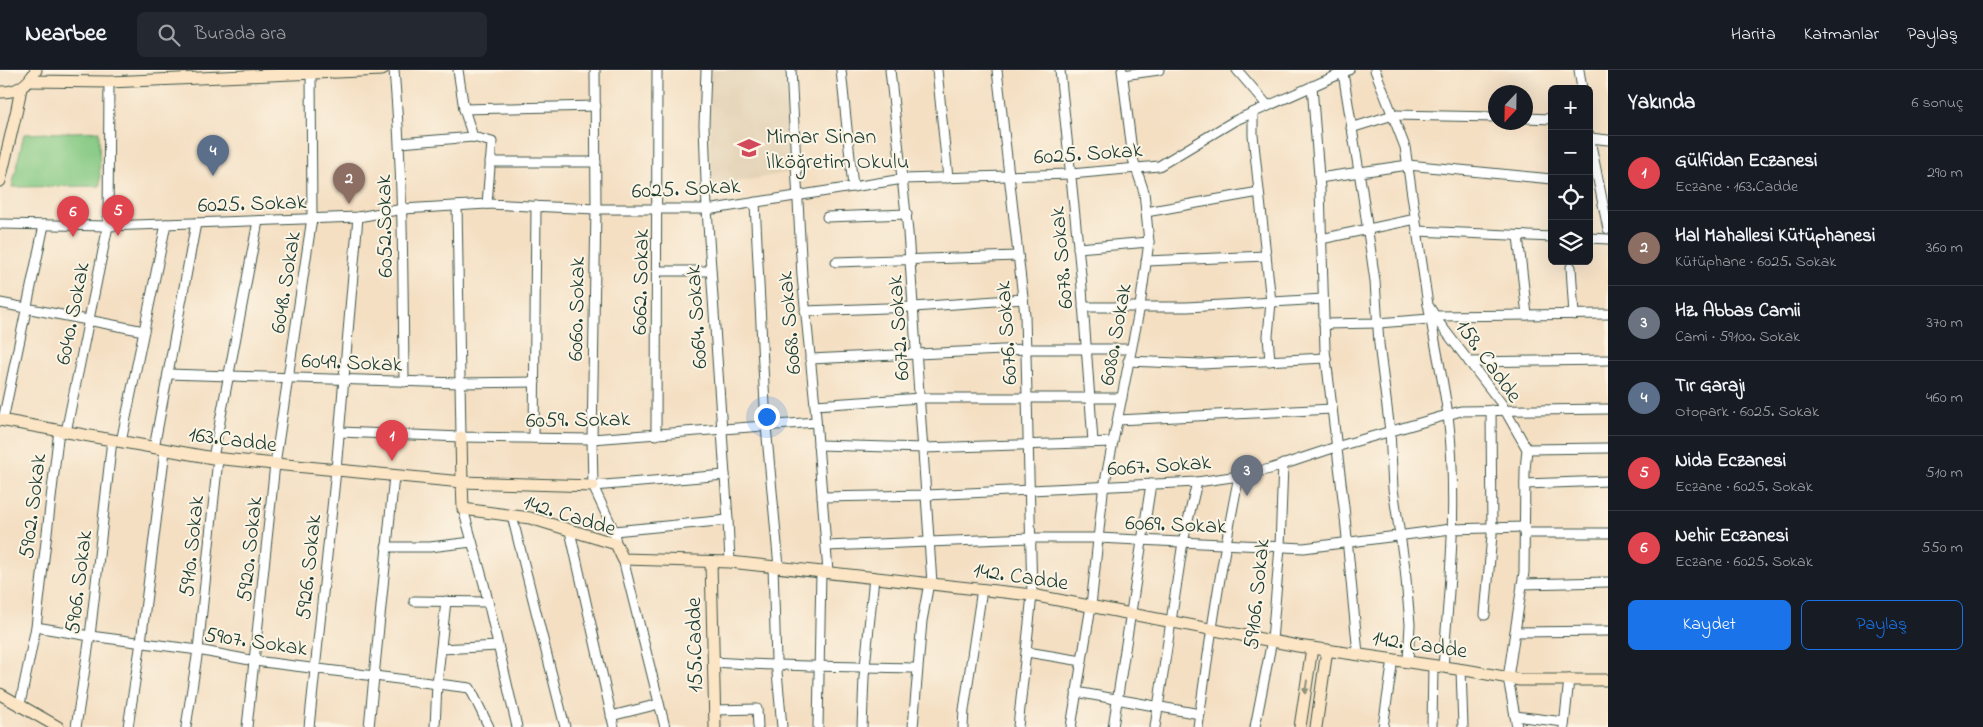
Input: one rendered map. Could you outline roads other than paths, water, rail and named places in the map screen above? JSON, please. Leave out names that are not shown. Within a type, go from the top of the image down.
[{"type":"street","points":[[0,92],[11,92],[25,84],[36,70]]},
{"type":"street","points":[[25,84],[109,82],[146,75],[311,74],[382,70]]},
{"type":"street","name":"6052.Sokak","points":[[394,70],[403,209],[404,382]]},
{"type":"street","points":[[458,70],[464,109],[473,137]]},
{"type":"street","name":"6060. Sokak","points":[[595,70],[596,209],[592,439],[593,486],[614,531],[616,544]]},
{"type":"street","name":"6062. Sokak","points":[[656,435],[658,271],[657,70]]},
{"type":"street","name":"6064. Sokak","points":[[706,70],[704,125],[707,209],[730,562]]},
{"type":"street","name":"6068. Sokak","points":[[791,70],[805,311],[815,405],[826,546],[819,666],[818,727]]},
{"type":"street","points":[[841,70],[853,186]]},
{"type":"street","name":"6072. Sokak","points":[[890,70],[907,214],[930,542],[930,583],[917,668],[913,727]]},
{"type":"street","points":[[937,70],[948,178]]},
{"type":"street","name":"6076. Sokak","points":[[997,70],[1023,299],[1026,349],[1032,595],[1018,727]]},
{"type":"street","name":"6078. Sokak","points":[[1060,70],[1078,248],[1093,442]]},
{"type":"street","points":[[1123,73],[1159,70]]},
{"type":"street","points":[[1237,70],[1268,106]]},
{"type":"street","name":"158. Cadde","points":[[1375,70],[1405,147],[1428,305],[1433,317],[1505,410],[1527,449]]},
{"type":"street","points":[[1579,70],[1581,85]]},
{"type":"street","points":[[1346,71],[1351,128],[1375,281],[1390,431],[1393,489],[1410,624],[1408,662]]},
{"type":"street","name":"6025. Sokak","points":[[0,224],[108,226],[358,217],[403,209],[487,204],[596,209],[707,209],[903,179],[1071,174],[1137,169],[1159,166],[1234,121],[1346,71]]},
{"type":"street","name":"6080. Sokak","points":[[1071,727],[1091,606],[1104,487],[1140,306],[1148,242],[1144,192],[1133,159],[1123,73]]},
{"type":"street","name":"6048. Sokak","points":[[275,464],[312,218],[311,74]]},
{"type":"street","name":"6040. Sokak","points":[[62,431],[108,226],[109,82]]},
{"type":"street","points":[[0,181],[25,84]]},
{"type":"street","points":[[1312,86],[1319,178],[1326,358],[1358,654]]},
{"type":"street","points":[[464,109],[596,106]]},
{"type":"street","points":[[1253,113],[1253,135],[1271,302],[1268,336],[1270,361]]},
{"type":"street","points":[[1351,128],[1393,115],[1488,117]]},
{"type":"street","points":[[1533,118],[1548,119]]},
{"type":"street","points":[[400,143],[473,137],[492,142],[487,204]]},
{"type":"street","points":[[1593,138],[1608,140]]},
{"type":"street","points":[[1593,153],[1608,229]]},
{"type":"street","points":[[490,162],[596,162]]},
{"type":"street","points":[[1319,178],[1408,166],[1548,179]]},
{"type":"street","points":[[1146,212],[1259,192]]},
{"type":"street","points":[[755,202],[766,426],[776,566],[777,666],[782,727]]},
{"type":"street","points":[[457,206],[463,509],[488,602],[517,727]]},
{"type":"street","points":[[534,438],[536,206]]},
{"type":"street","points":[[827,217],[907,214]]},
{"type":"street","name":"5926. Sokak","points":[[309,727],[340,432],[358,217]]},
{"type":"street","points":[[1321,239],[1416,219]]},
{"type":"street","name":"5910. Sokak","points":[[186,727],[198,650],[216,458],[229,375],[258,220]]},
{"type":"street","points":[[128,727],[141,642],[168,374],[196,223]]},
{"type":"street","name":"5906. Sokak","points":[[76,727],[117,441],[144,331],[166,224]]},
{"type":"street","points":[[2,420],[44,225]]},
{"type":"street","points":[[1417,232],[1548,237]]},
{"type":"street","points":[[1518,236],[1527,315]]},
{"type":"street","points":[[1593,238],[1608,239]]},
{"type":"street","points":[[1078,248],[1148,242]]},
{"type":"street","points":[[836,262],[1018,256]]},
{"type":"street","points":[[1146,261],[1266,256]]},
{"type":"street","points":[[1571,267],[1574,314]]},
{"type":"street","points":[[658,271],[711,271]]},
{"type":"street","points":[[805,311],[914,307],[1023,299]]},
{"type":"street","points":[[1083,307],[1140,306],[1187,308],[1323,299]]},
{"type":"street","points":[[0,303],[144,331]]},
{"type":"street","points":[[1324,324],[1378,323],[1433,317],[1608,314]]},
{"type":"street","points":[[1432,727],[1451,529],[1452,462],[1448,414],[1433,317]]},
{"type":"street","points":[[810,359],[1026,349],[1131,349]]},
{"type":"street","points":[[1128,361],[1201,364],[1326,358]]},
{"type":"street","points":[[1469,362],[1608,360]]},
{"type":"street","name":"6049. Sokak","points":[[168,374],[344,381],[535,382]]},
{"type":"street","points":[[815,405],[921,398],[1027,400],[1122,398]]},
{"type":"street","points":[[1118,420],[1332,409]]},
{"type":"street","name":"6067. Sokak","points":[[822,497],[927,495],[1196,482],[1239,476],[1461,411],[1608,409]]},
{"type":"street","points":[[1485,615],[1492,528],[1491,410]]},
{"type":"street","name":"163.Cadde","points":[[2,420],[216,458],[462,482],[593,486]]},
{"type":"street","name":"6059. Sokak","points":[[340,432],[461,437],[592,439],[816,422]]},
{"type":"street","name":"5902. Sokak","points":[[20,704],[36,627],[62,431]]},
{"type":"street","points":[[818,446],[924,448],[1113,442]]},
{"type":"street","points":[[1518,727],[1508,678],[1522,584],[1527,449],[1608,448]]},
{"type":"street","name":"5920. Sokak","points":[[247,727],[275,464]]},
{"type":"street","name":"59106. Sokak","points":[[1255,727],[1272,640],[1280,547],[1283,464]]},
{"type":"street","points":[[593,486],[725,475]]},
{"type":"street","points":[[369,727],[394,476]]},
{"type":"street","points":[[1198,727],[1225,543],[1239,476]]},
{"type":"street","points":[[1525,484],[1608,481]]},
{"type":"street","points":[[1155,727],[1184,542],[1196,482]]},
{"type":"street","points":[[1113,727],[1152,484]]},
{"type":"street","name":"142. Cadde","points":[[463,509],[530,518],[616,544],[624,559],[730,562],[776,566],[1032,595],[1312,648],[1520,680],[1608,680]]},
{"type":"street","points":[[512,516],[564,727]]},
{"type":"street","points":[[614,531],[728,520]]},
{"type":"street","name":"6069. Sokak","points":[[826,546],[1031,538],[1098,538],[1304,548],[1451,529],[1492,528],[1608,533]]},
{"type":"street","points":[[570,531],[614,727]]},
{"type":"street","points":[[386,547],[430,547],[472,542]]},
{"type":"street","points":[[624,559],[665,727]]},
{"type":"street","name":"155.Cadde","points":[[711,562],[715,727]]},
{"type":"street","points":[[862,727],[865,666],[874,577]]},
{"type":"street","points":[[1522,584],[1608,582]]},
{"type":"street","points":[[963,727],[982,589]]},
{"type":"street","points":[[414,601],[488,602]]},
{"type":"street","points":[[435,727],[437,684],[446,601]]},
{"type":"street","name":"5907. Sokak","points":[[36,627],[198,650],[255,661],[470,688],[489,727]]},
{"type":"street","points":[[1515,632],[1608,630]]},
{"type":"street","points":[[441,649],[498,646]]},
{"type":"street","points":[[1300,727],[1312,648]]},
{"type":"street","points":[[1316,727],[1327,650]]},
{"type":"street","points":[[1027,652],[1082,661]]},
{"type":"street","points":[[1384,727],[1394,660]]},
{"type":"street","points":[[714,662],[777,666],[917,668]]},
{"type":"street","points":[[1461,670],[1463,727]]},
{"type":"street","points":[[1515,716],[1564,724],[1569,679]]},
{"type":"street","points":[[1076,692],[1200,714]]},
{"type":"street","points":[[0,694],[58,727]]},
{"type":"street","points":[[611,716],[660,704]]},
{"type":"street","points":[[714,710],[757,709],[758,727]]},
{"type":"place","name":"Mimar Sinan İlköğretim Okulu","points":[[749,148]]},
{"type":"place","name":"Tır Garajı","points":[[213,176]]},
{"type":"place","name":"Hal Mahallesi Kütüphanesi","points":[[349,204]]},
{"type":"place","name":"Nida Eczanesi","points":[[118,236]]},
{"type":"place","name":"Nehir Eczanesi","points":[[73,237]]},
{"type":"place","name":"Gülfidan Eczanesi","points":[[392,461]]},
{"type":"place","name":"Hz. Abbas Camii","points":[[1247,496]]}]
